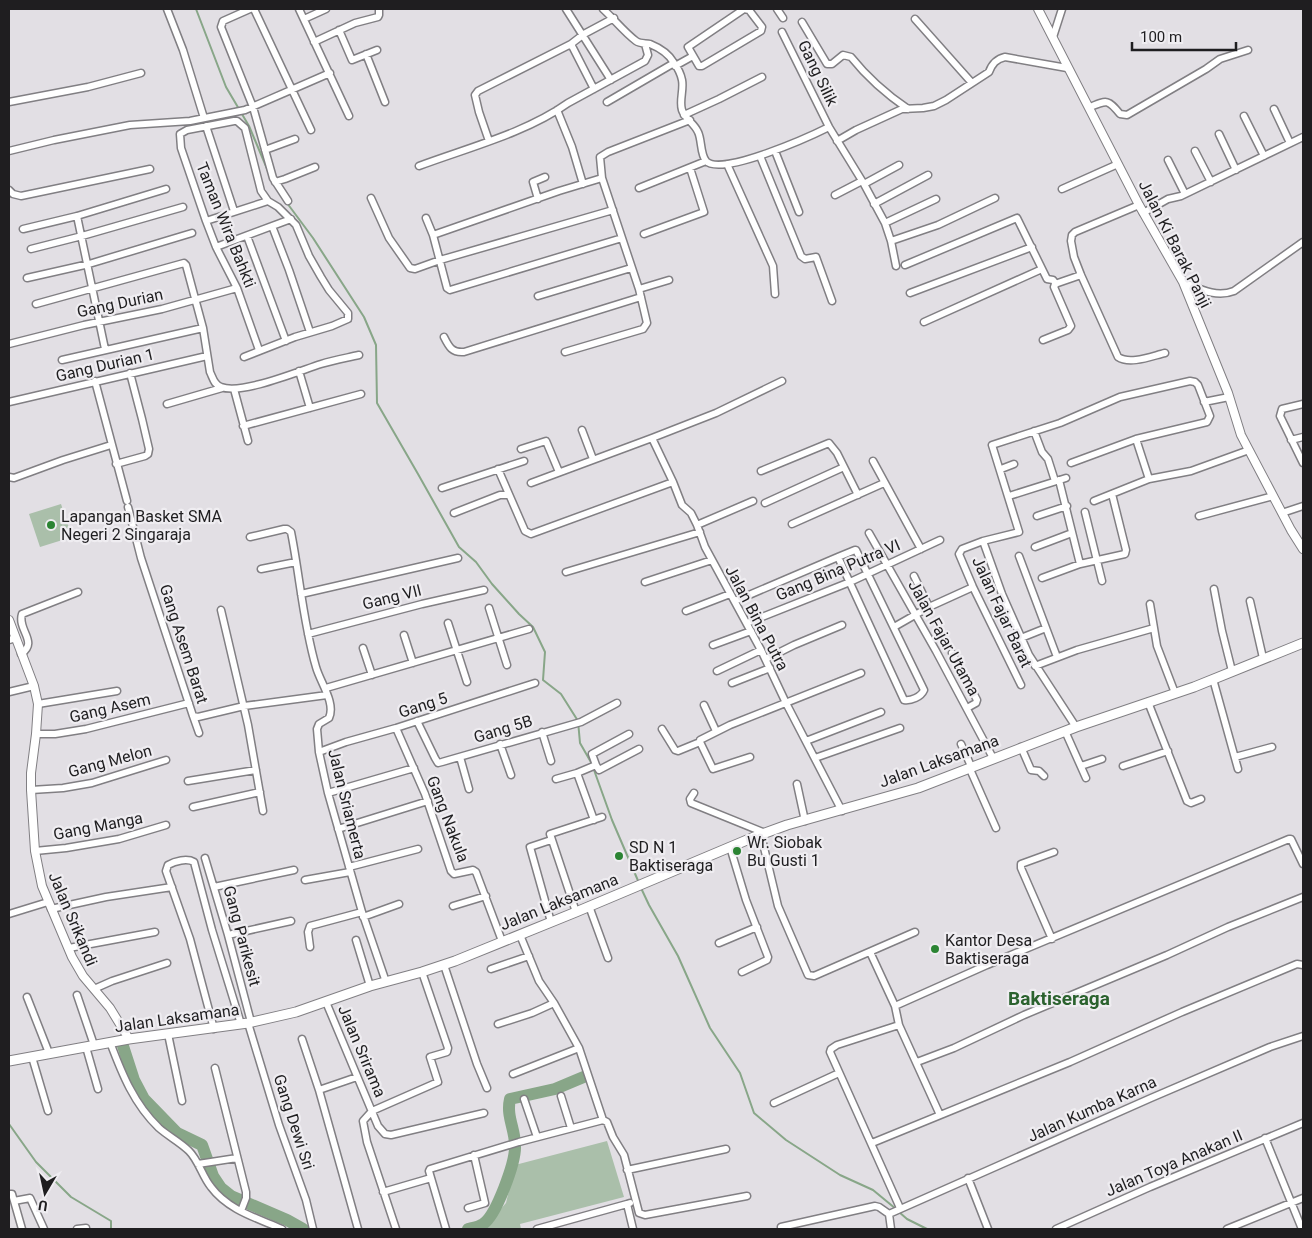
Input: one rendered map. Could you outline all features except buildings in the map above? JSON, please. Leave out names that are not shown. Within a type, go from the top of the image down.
[{"type":"main road","name":"Jalan Laksamana","points":[[9,1061],[110,1042],[247,1023],[296,1012],[370,986],[444,965],[763,834],[918,788],[1076,726],[1214,679],[1303,643]]},
{"type":"street","points":[[167,9],[183,50],[204,118]]},
{"type":"street","points":[[250,9],[224,21],[221,27],[253,107],[275,182],[288,201]]},
{"type":"street","points":[[254,9],[311,130]]},
{"type":"street","points":[[299,9],[330,73],[348,116]]},
{"type":"street","points":[[304,18],[326,9]]},
{"type":"street","points":[[314,42],[355,23],[378,17],[378,9]]},
{"type":"street","points":[[566,9],[584,34],[611,80]]},
{"type":"street","points":[[603,9],[637,42],[647,44],[667,54],[675,64],[682,80],[681,108],[684,115],[690,120],[699,134],[706,161],[714,165],[727,164],[760,156],[829,127]]},
{"type":"street","points":[[744,9],[749,10],[762,27],[761,31],[702,66],[699,66],[693,56],[688,49],[690,44],[744,9]]},
{"type":"street","points":[[779,9],[783,18]]},
{"type":"street","name":"Jalan Ki Barak Panji","points":[[1038,9],[1141,209],[1183,282],[1229,397],[1241,435],[1303,549]]},
{"type":"street","points":[[1053,37],[1062,9]]},
{"type":"street","points":[[490,141],[477,104],[476,93],[571,44],[584,34],[614,18]]},
{"type":"street","points":[[915,19],[972,83]]},
{"type":"street","points":[[802,22],[828,64],[832,64],[844,56],[851,57],[862,71],[879,87],[908,108]]},
{"type":"street","points":[[339,30],[352,60],[377,50]]},
{"type":"street","name":"Gang Silik","points":[[782,32],[829,127],[863,182],[885,223],[896,266]]},
{"type":"street","points":[[571,44],[594,89]]},
{"type":"street","points":[[419,166],[509,134],[557,110],[568,102],[645,61],[648,55],[647,44]]},
{"type":"street","points":[[1090,107],[1104,101],[1111,103],[1120,114],[1127,115],[1220,59],[1248,50]]},
{"type":"street","points":[[366,54],[385,102]]},
{"type":"street","points":[[607,102],[693,56]]},
{"type":"street","points":[[837,141],[902,109],[934,106],[946,100],[989,72],[996,60],[1005,57],[1068,68]]},
{"type":"street","points":[[9,102],[88,87],[141,73]]},
{"type":"street","points":[[9,151],[130,124],[190,121],[245,110],[330,73]]},
{"type":"street","points":[[684,115],[762,77]]},
{"type":"street","points":[[1274,109],[1290,143]]},
{"type":"street","points":[[557,110],[572,147],[583,184]]},
{"type":"street","points":[[1244,116],[1264,156]]},
{"type":"street","name":"Taman Wira Bahkti","points":[[244,357],[259,350],[340,323],[346,320],[348,316],[345,309],[321,278],[309,256],[296,224],[278,207],[268,201],[259,187],[245,128],[234,120],[183,132],[179,137],[183,155],[206,221],[216,247],[237,288],[259,350]]},
{"type":"street","points":[[565,352],[643,330],[648,323],[639,289],[602,178],[600,160],[602,155],[690,120]]},
{"type":"street","points":[[206,126],[234,211]]},
{"type":"street","points":[[1220,134],[1236,170]]},
{"type":"street","points":[[1165,353],[1132,360],[1125,360],[1118,356],[1081,275],[1071,242],[1072,236],[1075,232],[1185,194],[1303,137]]},
{"type":"street","points":[[265,150],[295,139]]},
{"type":"street","points":[[774,151],[799,212]]},
{"type":"street","points":[[1195,151],[1211,182]]},
{"type":"street","points":[[760,156],[801,256],[804,258],[816,257],[832,301]]},
{"type":"street","points":[[1168,160],[1185,194]]},
{"type":"street","points":[[639,188],[706,161]]},
{"type":"street","points":[[727,164],[773,266],[774,294]]},
{"type":"street","points":[[1062,189],[1118,164]]},
{"type":"street","points":[[835,195],[899,165]]},
{"type":"street","points":[[275,182],[314,167]]},
{"type":"street","points":[[644,234],[704,212],[690,168]]},
{"type":"street","points":[[9,190],[13,194],[22,196],[150,169]]},
{"type":"street","points":[[538,199],[533,182],[545,176]]},
{"type":"street","points":[[874,204],[928,176]]},
{"type":"street","points":[[433,235],[602,178]]},
{"type":"street","points":[[23,229],[77,216],[166,189]]},
{"type":"street","points":[[371,198],[389,238],[410,268],[415,269],[613,210]]},
{"type":"street","points":[[885,223],[936,198]]},
{"type":"street","points":[[891,241],[938,225],[995,198]]},
{"type":"street","points":[[206,221],[268,201]]},
{"type":"street","points":[[31,249],[183,207]]},
{"type":"street","points":[[77,216],[89,264],[105,349]]},
{"type":"street","points":[[426,218],[433,235],[447,288],[453,290],[622,238]]},
{"type":"street","points":[[905,264],[1018,218],[1047,279],[1054,280],[1056,284],[1054,286],[1070,328],[1043,340]]},
{"type":"street","points":[[216,247],[291,219]]},
{"type":"street","points":[[272,226],[310,332]]},
{"type":"street","points":[[27,278],[89,264],[192,233]]},
{"type":"street","points":[[247,236],[286,341]]},
{"type":"street","points":[[1183,282],[1216,294],[1226,294],[1234,291],[1303,242]]},
{"type":"street","points":[[910,293],[1032,247]]},
{"type":"street","points":[[36,304],[184,263],[203,328],[213,380],[222,388]]},
{"type":"street","points":[[538,296],[631,268]]},
{"type":"street","points":[[924,322],[1042,269]]},
{"type":"street","points":[[1056,284],[1081,275]]},
{"type":"street","points":[[639,289],[669,280]]},
{"type":"street","name":"Gang Durian","points":[[9,344],[100,321],[196,300],[237,288]]},
{"type":"street","points":[[444,337],[453,351],[464,352],[641,297]]},
{"type":"street","points":[[62,360],[203,328]]},
{"type":"street","points":[[167,404],[222,388],[234,389],[258,384],[359,355]]},
{"type":"street","name":"Gang Durian 1","points":[[9,402],[207,356]]},
{"type":"street","points":[[299,371],[310,408]]},
{"type":"street","points":[[116,464],[148,454],[149,450],[130,373]]},
{"type":"street","points":[[531,483],[716,413],[782,380]]},
{"type":"street","name":"Gang Asem Barat","points":[[95,381],[141,558],[193,716],[197,717],[244,706],[326,692],[372,675],[530,629]]},
{"type":"street","points":[[1071,462],[1136,439],[1207,422],[1210,416],[1198,385],[1190,381],[1120,397],[1060,423],[992,445],[1020,529],[1019,533],[983,541],[1021,638],[1035,666],[1076,726]]},
{"type":"street","points":[[234,389],[248,441]]},
{"type":"street","points":[[243,426],[360,394]]},
{"type":"street","points":[[1204,402],[1229,397]]},
{"type":"street","points":[[1303,404],[1280,411],[1280,416],[1303,463]]},
{"type":"street","points":[[582,430],[593,459]]},
{"type":"street","points":[[1034,431],[1042,452],[1060,480],[1080,564]]},
{"type":"street","points":[[1291,440],[1303,437]]},
{"type":"street","name":"Jalan Bina Putra","points":[[652,438],[682,505],[691,513],[712,560],[766,659],[786,703],[842,811]]},
{"type":"street","points":[[1136,439],[1149,479]]},
{"type":"street","points":[[521,449],[546,441],[558,472]]},
{"type":"street","points":[[761,471],[826,443],[830,444],[858,495]]},
{"type":"street","points":[[9,477],[14,478],[62,460],[111,445]]},
{"type":"street","points":[[1094,501],[1149,479],[1191,471],[1249,450]]},
{"type":"street","points":[[442,488],[524,461]]},
{"type":"street","points":[[873,461],[921,549]]},
{"type":"street","points":[[1000,469],[1014,464]]},
{"type":"street","points":[[765,502],[844,467]]},
{"type":"street","points":[[498,469],[525,531],[531,534],[673,482]]},
{"type":"street","points":[[1009,496],[1060,480]]},
{"type":"street","points":[[792,524],[884,483]]},
{"type":"street","points":[[1042,578],[1080,564],[1122,555],[1125,552],[1112,494]]},
{"type":"street","points":[[454,513],[500,495],[508,495]]},
{"type":"street","points":[[1199,516],[1273,496]]},
{"type":"street","points":[[697,525],[753,502]]},
{"type":"street","points":[[1037,516],[1067,506]]},
{"type":"street","points":[[1282,513],[1303,506]]},
{"type":"street","points":[[1085,512],[1102,581]]},
{"type":"street","name":"Jalan Sriamerta","points":[[250,537],[284,529],[289,530],[308,634],[331,714],[316,729],[319,752],[328,793],[362,915],[386,982]]},
{"type":"street","points":[[566,572],[700,532]]},
{"type":"street","name":"Jalan Fajar Utama","points":[[869,533],[888,564],[993,758]]},
{"type":"street","points":[[1035,547],[1072,534]]},
{"type":"street","name":"Gang Bina Putra VI","points":[[747,623],[850,582],[940,540]]},
{"type":"street","name":"Jalan Fajar Barat","points":[[983,541],[960,551],[974,587],[1021,685]]},
{"type":"street","points":[[735,602],[838,557],[856,550],[924,690],[920,696],[904,700],[838,557]]},
{"type":"street","points":[[1019,556],[1057,658]]},
{"type":"street","points":[[301,594],[458,558]]},
{"type":"street","points":[[645,582],[712,560]]},
{"type":"street","points":[[261,569],[296,562]]},
{"type":"street","points":[[914,576],[929,608]]},
{"type":"street","points":[[894,627],[974,587]]},
{"type":"street","points":[[1214,589],[1232,671]]},
{"type":"street","name":"Gang VII","points":[[308,634],[484,590]]},
{"type":"street","points":[[21,654],[27,650],[29,644],[21,621],[22,614],[78,592]]},
{"type":"street","points":[[686,610],[730,594]]},
{"type":"street","points":[[1250,601],[1264,658]]},
{"type":"street","points":[[1150,604],[1157,646],[1175,693]]},
{"type":"street","points":[[489,608],[507,665]]},
{"type":"street","points":[[221,610],[244,706],[264,811]]},
{"type":"street","name":"Jalan Srikandi","points":[[9,620],[12,639],[21,654],[34,686],[38,704],[30,790],[37,870],[49,905],[83,976],[110,1008],[129,1039]]},
{"type":"street","points":[[448,623],[467,682]]},
{"type":"street","points":[[766,659],[794,644],[842,625]]},
{"type":"street","points":[[1021,638],[1046,628]]},
{"type":"street","points":[[1035,666],[1077,650],[1154,628]]},
{"type":"street","points":[[714,646],[752,632]]},
{"type":"street","points":[[404,635],[413,663]]},
{"type":"street","points":[[364,648],[372,675]]},
{"type":"street","points":[[716,671],[761,650]]},
{"type":"street","points":[[952,653],[977,700],[976,703],[967,708]]},
{"type":"street","points":[[732,683],[770,668]]},
{"type":"street","points":[[662,728],[674,750],[700,742],[700,740],[716,732],[861,672]]},
{"type":"street","points":[[1214,679],[1238,769]]},
{"type":"street","name":"Gang 5","points":[[319,752],[535,683]]},
{"type":"street","points":[[9,692],[34,686]]},
{"type":"street","points":[[38,704],[117,690]]},
{"type":"street","points":[[1148,702],[1187,802],[1191,803],[1201,799]]},
{"type":"street","name":"Gang Asem","points":[[36,734],[46,735],[86,729],[189,703]]},
{"type":"street","name":"Gang 5B","points":[[417,721],[438,762],[578,723],[617,703]]},
{"type":"street","points":[[704,705],[716,732]]},
{"type":"street","points":[[806,741],[881,712]]},
{"type":"street","points":[[193,716],[199,734]]},
{"type":"street","name":"Gang Nakula","points":[[396,728],[428,801],[452,873],[475,871],[478,874],[502,941]]},
{"type":"street","points":[[815,758],[900,728]]},
{"type":"street","points":[[1065,731],[1086,778]]},
{"type":"street","points":[[542,732],[551,761]]},
{"type":"street","points":[[629,734],[592,754],[599,770],[639,749]]},
{"type":"street","points":[[700,742],[713,769],[750,757]]},
{"type":"street","points":[[500,744],[511,775]]},
{"type":"street","points":[[961,744],[996,828]]},
{"type":"street","points":[[1021,747],[1031,770],[1039,771],[1044,776]]},
{"type":"street","points":[[1235,757],[1272,747]]},
{"type":"street","points":[[1123,766],[1168,751]]},
{"type":"street","points":[[460,757],[469,790]]},
{"type":"street","points":[[1081,766],[1102,758]]},
{"type":"street","name":"Gang Melon","points":[[30,790],[63,788],[92,783],[166,760]]},
{"type":"street","points":[[556,779],[596,765]]},
{"type":"street","points":[[328,793],[414,768]]},
{"type":"street","points":[[188,781],[256,770]]},
{"type":"street","points":[[577,773],[594,820]]},
{"type":"street","points":[[796,784],[805,820]]},
{"type":"street","points":[[193,807],[260,792]]},
{"type":"street","points":[[694,793],[690,799],[691,803],[763,834],[778,906],[807,974],[814,976],[915,932]]},
{"type":"street","points":[[338,829],[428,801]]},
{"type":"street","points":[[576,912],[549,835],[551,832],[602,817]]},
{"type":"street","name":"Gang Manga","points":[[34,851],[66,848],[119,839],[166,825]]},
{"type":"street","points":[[895,1006],[1288,839],[1291,839],[1295,844],[1303,864]]},
{"type":"street","points":[[551,840],[530,848],[551,922]]},
{"type":"street","points":[[730,847],[746,900],[768,959],[742,972]]},
{"type":"street","points":[[306,880],[349,870],[418,849]]},
{"type":"street","points":[[1052,939],[1041,918],[1021,866],[1022,862],[1054,852]]},
{"type":"street","name":"Gang Parikesit","points":[[205,858],[228,935],[247,1023]]},
{"type":"street","points":[[214,1028],[190,939],[166,871],[167,866],[180,861],[191,860],[194,862],[212,930],[247,1023]]},
{"type":"street","points":[[214,887],[294,870]]},
{"type":"street","points":[[9,914],[49,905],[172,887]]},
{"type":"street","points":[[453,906],[486,896]]},
{"type":"street","points":[[917,1062],[954,1048],[1024,1015],[1167,955],[1228,927],[1303,897]]},
{"type":"street","points":[[310,947],[308,932],[310,926],[362,915],[399,904]]},
{"type":"street","points":[[589,906],[608,958]]},
{"type":"street","points":[[228,935],[291,921]]},
{"type":"street","points":[[719,943],[757,927]]},
{"type":"street","points":[[69,948],[155,932]]},
{"type":"street","points":[[520,935],[539,981],[554,1003],[579,1048],[603,1120],[607,1122],[613,1137],[624,1154],[639,1213],[645,1215],[747,1196]]},
{"type":"street","points":[[356,940],[370,986]]},
{"type":"street","points":[[870,952],[895,1006],[900,1025],[940,1115]]},
{"type":"street","points":[[491,970],[529,956]]},
{"type":"street","points":[[94,989],[167,963]]},
{"type":"street","points":[[872,1143],[1070,1062],[1264,977],[1297,964],[1303,965]]},
{"type":"street","points":[[444,965],[477,1064],[487,1088]]},
{"type":"street","points":[[372,1111],[438,1082],[430,1057],[446,1052],[448,1048],[422,972]]},
{"type":"street","points":[[77,995],[90,1046],[98,1089]]},
{"type":"street","points":[[27,998],[49,1053]]},
{"type":"street","name":"Jalan Srirama","points":[[326,1002],[378,1126],[385,1134],[391,1135],[484,1113]]},
{"type":"street","points":[[498,1024],[532,1013],[554,1003]]},
{"type":"street","name":"Gang Dewi Sri","points":[[247,1023],[279,1125],[306,1200],[313,1229]]},
{"type":"street","points":[[891,1229],[895,1210],[872,1143],[831,1056],[831,1049],[900,1025]]},
{"type":"street","points":[[168,1034],[182,1101]]},
{"type":"street","name":"Jalan Kumba Karna","points":[[895,1210],[1261,1051],[1303,1036]]},
{"type":"street","points":[[302,1039],[319,1090],[358,1229]]},
{"type":"street","points":[[110,1042],[129,1090],[135,1100],[158,1127],[201,1163],[206,1180],[218,1196],[230,1206],[242,1208],[281,1229]]},
{"type":"street","points":[[513,1074],[579,1048]]},
{"type":"street","points":[[32,1056],[48,1111]]},
{"type":"street","points":[[215,1068],[246,1198],[242,1208]]},
{"type":"street","points":[[774,1102],[839,1073]]},
{"type":"street","points":[[319,1090],[357,1077]]},
{"type":"street","points":[[562,1096],[571,1128]]},
{"type":"street","points":[[524,1099],[537,1137]]},
{"type":"street","name":"Jalan Srirama","points":[[372,1111],[364,1118],[363,1125],[396,1229]]},
{"type":"street","points":[[446,1229],[430,1169],[518,1142],[603,1120]]},
{"type":"street","name":"Jalan Toya Anakan II","points":[[1056,1229],[1150,1187],[1303,1123]]},
{"type":"street","points":[[1265,1138],[1302,1229]]},
{"type":"street","points":[[627,1170],[726,1149]]},
{"type":"street","points":[[468,1208],[485,1203],[474,1155]]},
{"type":"street","points":[[201,1163],[237,1158]]},
{"type":"street","points":[[383,1192],[431,1178]]},
{"type":"street","points":[[968,1178],[988,1229]]},
{"type":"street","points":[[9,1194],[12,1194],[22,1229]]},
{"type":"street","points":[[14,1201],[30,1198],[44,1229]]},
{"type":"street","points":[[1227,1229],[1303,1198]]},
{"type":"street","points":[[537,1229],[636,1202]]},
{"type":"street","points":[[627,1204],[633,1229]]},
{"type":"street","points":[[781,1227],[875,1206],[895,1210]]},
{"type":"street","points":[[77,1229],[86,1228]]},
{"type":"green space","name":"Lapangan Basket SMA Negeri 2 Singaraja","points":[[61,504],[72,537],[40,547],[29,514]]},
{"type":"green space","points":[[607,1141],[624,1197],[520,1224],[521,1229],[483,1229],[506,1203],[515,1165]]},
{"type":"waterway","points":[[196,9],[226,87],[249,126],[268,171]]},
{"type":"waterway","points":[[287,203],[313,238],[364,317],[376,345],[377,403],[459,547],[476,562],[492,584],[533,627],[545,652],[543,680],[561,694],[578,721],[580,743],[592,764]]},
{"type":"waterway","points":[[594,770],[612,820],[639,883]]},
{"type":"waterway","points":[[641,888],[678,956],[710,1028],[740,1073],[754,1113],[786,1140],[840,1175],[873,1190],[896,1209]]},
{"type":"waterway","points":[[123,1046],[134,1080],[144,1099],[177,1133],[202,1145],[213,1176],[221,1188],[231,1196],[287,1220],[303,1229]]},
{"type":"waterway","points":[[468,1229],[481,1225],[488,1219],[494,1211],[509,1175],[515,1145],[509,1111],[510,1099],[555,1089],[586,1076]]},
{"type":"waterway","points":[[9,1124],[36,1162],[71,1197],[111,1221],[111,1229]]},
{"type":"waterway","points":[[899,1212],[907,1219],[927,1229]]},
{"type":"place","name":"Lapangan Basket SMA Negeri 2 Singaraja","points":[[51,525]]},
{"type":"place","name":"Wr. Siobak Bu Gusti 1","points":[[737,851]]},
{"type":"place","name":"SD N 1 Baktiseraga","points":[[619,856]]},
{"type":"place","name":"Kantor Desa Baktiseraga","points":[[935,949]]},
{"type":"district","name":"Baktiseraga","points":[[1059,998]]}]
